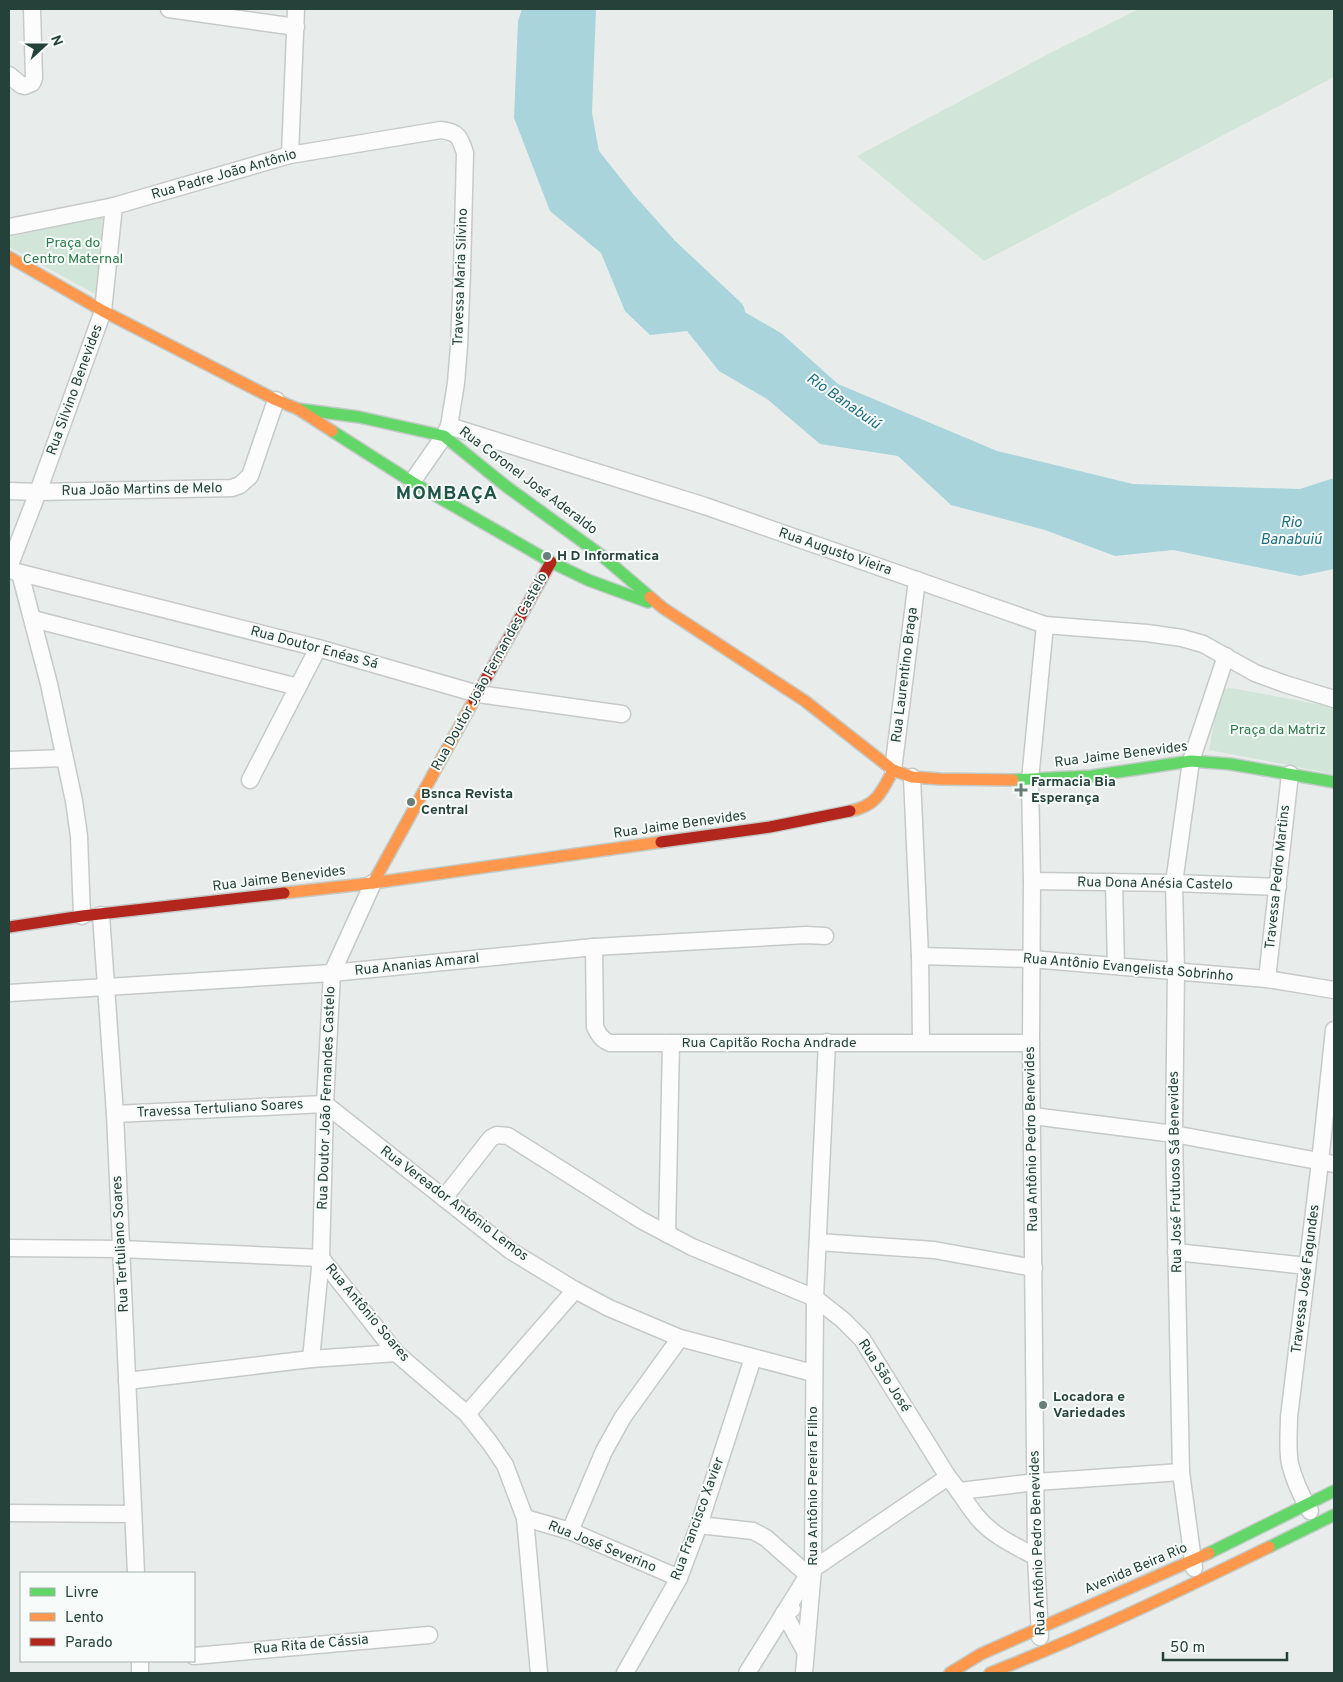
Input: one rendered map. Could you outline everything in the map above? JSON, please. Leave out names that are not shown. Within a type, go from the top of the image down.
[{"type":"main road","name":"Rua Coronel José Aderaldo","points":[[9,256],[103,311],[276,400],[298,409],[412,482],[551,562],[588,580],[663,608]]},
{"type":"main road","name":"Rua Coronel José Aderaldo","points":[[298,409],[447,431],[506,487],[601,555],[663,608],[805,701],[893,770]]},
{"type":"main road","name":"Rua Doutor João Fernandes Castelo","points":[[373,883],[551,562]]},
{"type":"main road","name":"Rua Jaime Benevides","points":[[9,927],[82,916],[373,883],[770,827],[857,810],[871,804],[881,794],[893,770],[912,777],[1030,780],[1091,776],[1192,762],[1230,764],[1334,782]]},
{"type":"main road","name":"Avenida Beira Rio","points":[[950,1673],[982,1654],[1192,1562],[1334,1491]]},
{"type":"main road","points":[[990,1673],[1042,1653],[1196,1583],[1334,1515]]},
{"type":"street","points":[[9,74],[21,85],[25,86],[32,83],[35,72],[32,9]]},
{"type":"street","points":[[169,9],[296,27]]},
{"type":"street","points":[[290,155],[296,9]]},
{"type":"street","name":"Rua Padre João Antônio","points":[[9,227],[114,206],[290,155],[440,130]]},
{"type":"street","name":"Travessa Maria Silvino","points":[[440,130],[450,131],[457,136],[465,153],[459,346],[456,383],[447,431]]},
{"type":"street","name":"Rua Silvino Benevides","points":[[13,570],[38,492],[103,311],[114,206]]},
{"type":"street","name":"Rua João Martins de Melo","points":[[9,491],[232,488],[240,485],[250,476],[276,400]]},
{"type":"street","points":[[412,482],[447,431]]},
{"type":"street","name":"Rua Augusto Vieira","points":[[447,431],[705,506],[1046,625],[1147,633],[1182,638],[1203,644],[1255,672],[1285,684],[1334,699]]},
{"type":"street","points":[[13,570],[33,619],[74,801],[78,836],[82,916]]},
{"type":"street","name":"Rua Doutor Enéas Sá","points":[[13,570],[318,648],[478,694],[622,714]]},
{"type":"street","name":"Rua Laurentino Braga","points":[[893,770],[917,580]]},
{"type":"street","points":[[33,619],[298,687]]},
{"type":"street","name":"Rua Antônio Pedro Benevides","points":[[1042,1653],[1036,1557],[1030,780],[1046,625]]},
{"type":"street","points":[[250,780],[318,648]]},
{"type":"street","name":"Rua José Frutuoso Sá Benevides","points":[[1196,1583],[1181,1472],[1174,1134],[1176,971],[1174,883],[1192,762],[1226,656]]},
{"type":"street","points":[[9,760],[64,758]]},
{"type":"street","name":"Travessa Pedro Martins","points":[[1267,979],[1290,774]]},
{"type":"street","points":[[912,777],[920,956],[921,1042]]},
{"type":"street","name":"Rua Dona Anésia Castelo","points":[[1032,881],[1278,887]]},
{"type":"street","points":[[1114,882],[1116,966]]},
{"type":"street","name":"Rua Doutor João Fernandes Castelo","points":[[311,1359],[321,1258],[332,973],[373,883]]},
{"type":"street","name":"Rua Tertuliano Soares","points":[[101,915],[114,1114],[136,1572]]},
{"type":"street","name":"Rua Ananias Amaral","points":[[9,993],[332,973],[594,948],[806,935],[826,936]]},
{"type":"street","name":"Rua Capitão Rocha Andrade","points":[[594,948],[595,1027],[598,1034],[610,1043],[1031,1043]]},
{"type":"street","name":"Rua Antônio Evangelista Sobrinho","points":[[920,956],[1031,959],[1267,979],[1334,990]]},
{"type":"street","name":"Travessa José Fagundes","points":[[1317,1523],[1306,1505],[1290,1464],[1288,1446],[1289,1417],[1308,1266],[1327,1163],[1334,1030]]},
{"type":"street","points":[[815,1298],[827,1042]]},
{"type":"street","points":[[667,1234],[671,1043]]},
{"type":"street","name":"Travessa Tertuliano Soares","points":[[114,1114],[326,1104]]},
{"type":"street","name":"Rua Vereador Antônio Lemos","points":[[326,1104],[511,1250],[574,1290],[609,1308],[680,1338],[814,1373]]},
{"type":"street","points":[[1032,1116],[1174,1134],[1327,1163]]},
{"type":"street","name":"Rua São José","points":[[444,1198],[490,1138],[497,1135],[508,1136],[641,1220],[667,1234],[692,1247],[815,1298],[843,1320],[862,1339],[948,1477],[978,1518],[997,1535],[1036,1557]]},
{"type":"street","points":[[818,1242],[934,1250],[1034,1268]]},
{"type":"street","name":"Rua Antônio Soares","points":[[9,1248],[121,1248],[321,1258],[396,1352],[467,1414],[505,1465],[525,1518],[539,1673]]},
{"type":"street","points":[[1176,1252],[1308,1266]]},
{"type":"street","points":[[467,1414],[574,1290]]},
{"type":"street","name":"Rua Antônio Pereira Filho","points":[[804,1673],[810,1600],[815,1298]]},
{"type":"street","points":[[570,1531],[604,1451],[623,1417],[680,1338]]},
{"type":"street","points":[[127,1381],[311,1359],[396,1352]]},
{"type":"street","name":"Rua Francisco Xavier","points":[[626,1673],[679,1578],[699,1525],[753,1358]]},
{"type":"street","points":[[960,1491],[1036,1482],[1181,1472]]},
{"type":"street","points":[[747,1673],[810,1572],[948,1477]]},
{"type":"street","points":[[9,1513],[133,1514]]},
{"type":"street","name":"Rua José Severino","points":[[525,1518],[570,1531],[679,1578]]},
{"type":"street","points":[[699,1525],[753,1531],[766,1538],[810,1572]]},
{"type":"street","points":[[784,1613],[810,1600]]},
{"type":"street","points":[[784,1613],[805,1651]]},
{"type":"street","name":"Rua Rita de Cássia","points":[[195,1656],[429,1634]]},
{"type":"green space","points":[[1139,9],[1334,9],[1334,77],[984,261],[857,156],[1052,52]]},
{"type":"green space","name":"Praça do Centro Maternal","points":[[103,216],[99,296],[9,247],[11,237]]},
{"type":"green space","name":"Praça da Matriz","points":[[1231,688],[1334,707],[1334,774],[1209,750],[1219,695],[1224,689]]},
{"type":"water","name":"Rio Banabuiú","points":[[522,9],[596,9],[592,113],[609,206],[662,264],[781,333],[838,384],[997,451],[1133,484],[1300,489],[1334,478],[1334,569],[1300,576],[1173,550],[1115,556],[1045,530],[951,505],[898,456],[820,444],[767,399],[719,371],[687,331],[650,335],[625,311],[601,253],[550,211],[514,118],[518,21]]},
{"type":"waterway","name":"Rio Banabuiú","points":[[580,151],[621,203],[665,252],[730,313]]},
{"type":"traffic: fast","points":[[298,409],[359,417],[444,436],[507,487],[601,555],[650,597]]},
{"type":"traffic: fast","points":[[332,431],[412,482],[551,562],[588,580],[648,602]]},
{"type":"traffic: fast","points":[[1013,780],[1091,776],[1191,761],[1230,764],[1334,782]]},
{"type":"traffic: fast","points":[[1209,1553],[1334,1491]]},
{"type":"traffic: fast","points":[[1269,1547],[1334,1515]]},
{"type":"traffic: slow","points":[[9,257],[103,311],[276,400],[298,409],[332,431]]},
{"type":"traffic: slow","points":[[650,597],[663,608],[805,701],[893,770],[912,777],[1013,780]]},
{"type":"traffic: slow","points":[[373,883],[474,700]]},
{"type":"traffic: slow","points":[[850,811],[859,809],[872,802],[885,785],[893,770]]},
{"type":"traffic: slow","points":[[284,893],[373,883],[661,842]]},
{"type":"traffic: slow","points":[[990,1673],[1131,1613],[1269,1547]]},
{"type":"traffic: slow","points":[[950,1673],[981,1654],[1209,1553]]},
{"type":"traffic: jam","points":[[474,700],[551,562]]},
{"type":"traffic: jam","points":[[661,842],[770,827],[850,811]]},
{"type":"traffic: jam","points":[[9,927],[82,916],[284,893]]},
{"type":"place","name":"H D Informatica","points":[[547,556]]},
{"type":"place","name":"Farmacia Bia Esperança","points":[[1021,790]]},
{"type":"place","name":"Bsnca Revista Central","points":[[411,802]]},
{"type":"place","name":"Locadora e Variedades","points":[[1043,1405]]},
{"type":"district","name":"MOMBAÇA","points":[[447,494]]}]
